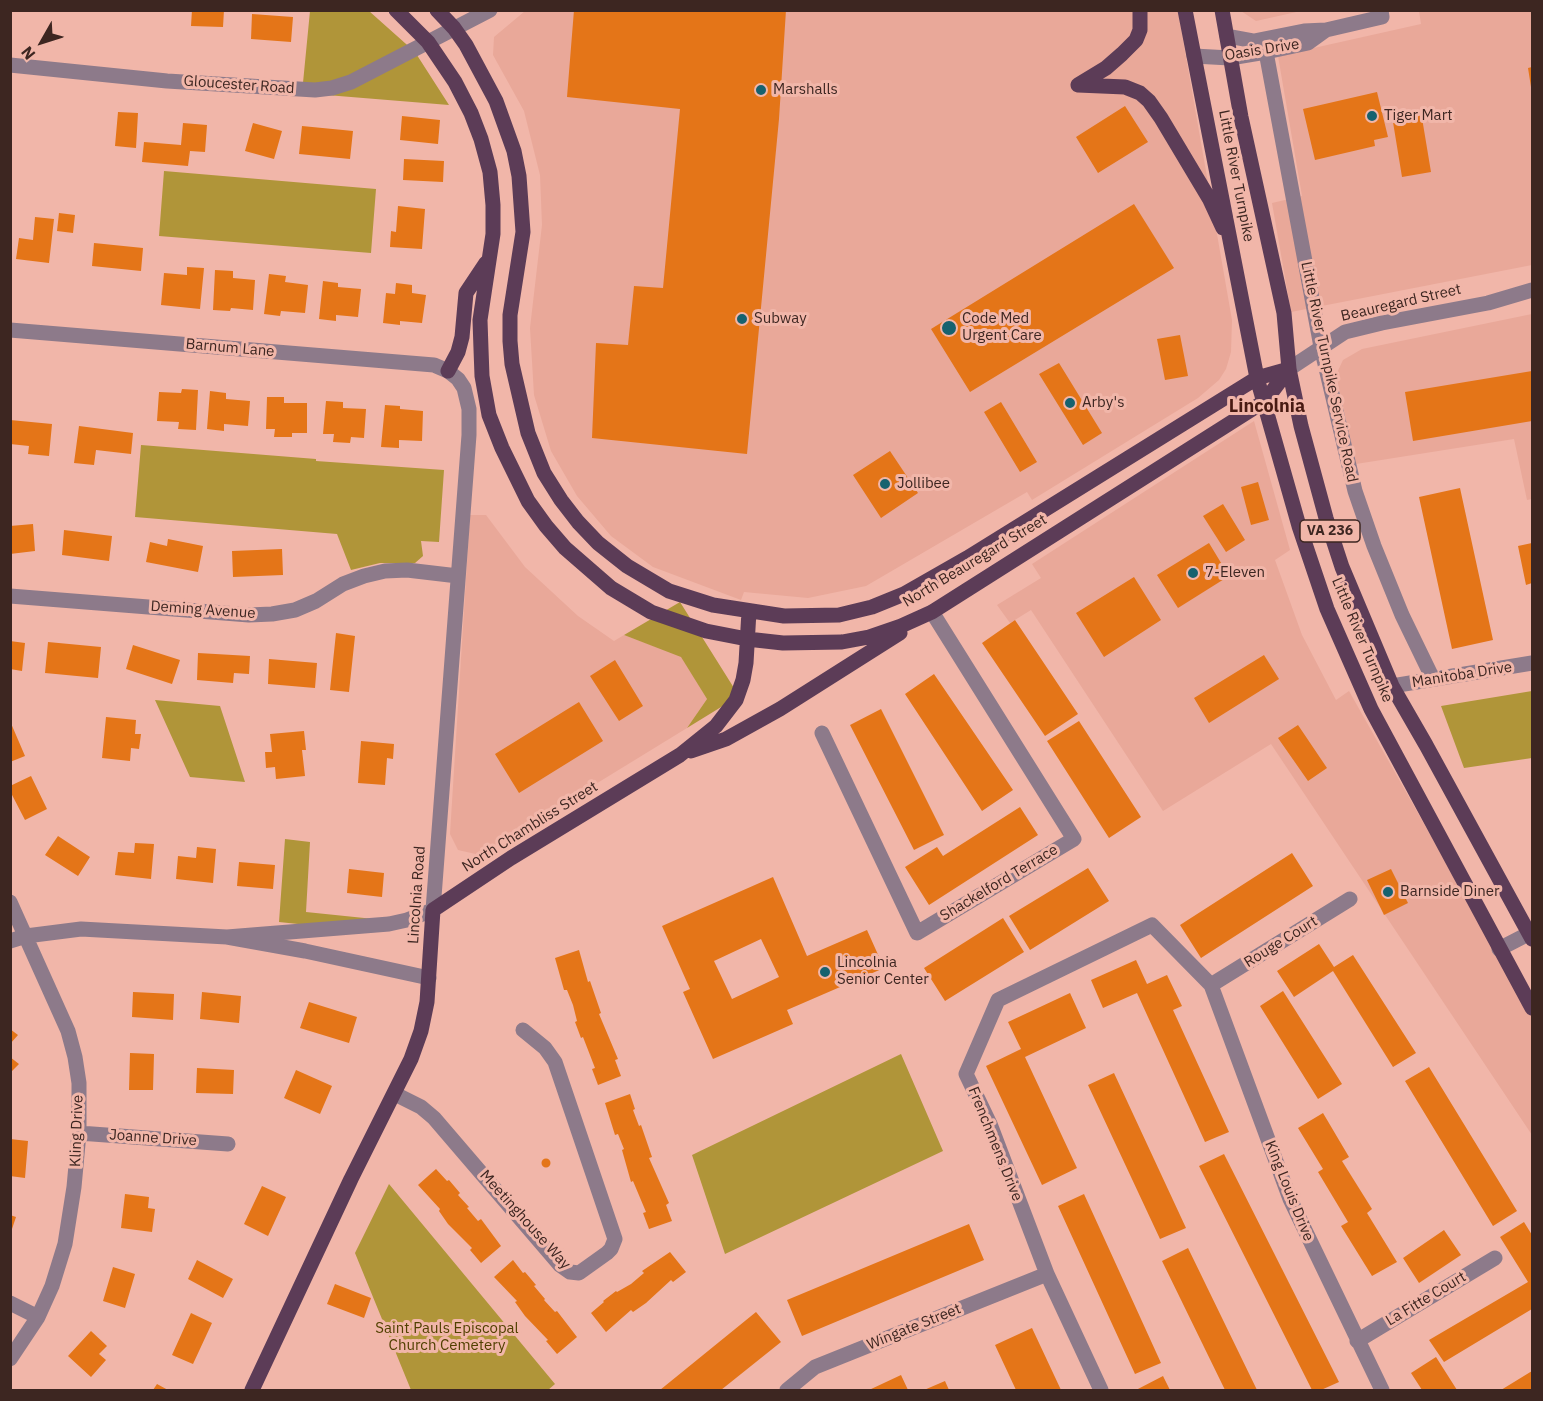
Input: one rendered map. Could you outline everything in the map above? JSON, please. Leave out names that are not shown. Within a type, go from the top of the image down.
[{"type":"main road","name":"North Beauregard Street","points":[[396,10],[428,42],[441,59],[471,112],[490,172],[493,234],[480,320],[482,376],[493,426],[516,480],[546,526],[565,548],[592,573],[651,612],[706,631],[783,643],[842,642],[881,634],[932,612],[1265,401]]},
{"type":"main road","name":"North Beauregard Street","points":[[437,10],[454,28],[483,75],[496,101],[511,141],[519,176],[523,232],[510,315],[512,364],[528,433],[544,472],[561,500],[598,543],[627,566],[684,597],[713,605],[784,616],[852,613],[888,601],[967,558],[1257,378],[1289,369]]},
{"type":"main road","points":[[1140,10],[1140,30],[1136,40],[1106,68],[1078,85],[1125,87],[1140,93],[1149,101],[1210,200],[1232,245]]},
{"type":"main road","name":"Little River Turnpike","points":[[1185,10],[1257,378],[1299,526],[1334,627],[1371,709],[1533,1008]]},
{"type":"main road","name":"Little River Turnpike","points":[[1222,10],[1284,313],[1289,369],[1326,518],[1342,567],[1392,686],[1532,935]]},
{"type":"main road","points":[[448,371],[458,352],[462,337],[466,293],[488,261]]},
{"type":"main road","name":"Beauregard Street","points":[[1265,401],[1289,369]]},
{"type":"main road","name":"North Chambliss Street","points":[[433,910],[511,858],[680,754],[716,726],[736,699],[746,663],[749,611]]},
{"type":"main road","points":[[680,754],[742,731],[807,694],[932,612]]},
{"type":"main road","name":"Lincolnia Road","points":[[252,1390],[351,1179],[411,1059],[421,1031],[429,978],[433,910]]},
{"type":"street","points":[[454,28],[490,10]]},
{"type":"street","name":"Oasis Drive","points":[[1227,36],[1254,41],[1304,31],[1326,30],[1382,14]]},
{"type":"street","name":"Gloucester Road","points":[[10,65],[167,81],[315,90],[351,82],[454,28]]},
{"type":"street","name":"Oasis Drive","points":[[1194,56],[1230,58],[1266,52],[1308,43],[1326,30]]},
{"type":"street","name":"Little River Turnpike Service Road","points":[[1266,52],[1321,347],[1355,490],[1402,615],[1433,679]]},
{"type":"street","name":"Beauregard Street","points":[[1289,369],[1345,332],[1488,303],[1533,291]]},
{"type":"street","name":"Barnum Lane","points":[[10,330],[434,365],[448,371]]},
{"type":"street","name":"Lincolnia Road","points":[[433,910],[469,435],[469,409],[464,388],[448,371]]},
{"type":"street","name":"Deming Avenue","points":[[10,596],[249,615],[272,614],[295,610],[343,585],[364,576],[385,571],[407,570],[458,576]]},
{"type":"street","name":"Shackelford Terrace","points":[[822,733],[917,933],[1074,839],[932,612]]},
{"type":"street","name":"Manitoba Drive","points":[[1392,686],[1533,663]]},
{"type":"street","name":"Rouge Court","points":[[1211,985],[1350,899]]},
{"type":"street","name":"Kling Drive","points":[[10,902],[68,1031],[79,1083],[75,1187],[69,1226],[52,1286],[38,1317],[10,1359]]},
{"type":"street","name":"North Chambliss Street","points":[[227,937],[389,924],[433,910]]},
{"type":"street","name":"Frenchmens Drive","points":[[1101,1390],[1047,1274],[990,1124],[966,1074],[998,1000],[1152,925],[1211,985]]},
{"type":"street","name":"North Chambliss Street","points":[[10,940],[64,930],[108,929],[227,937],[429,978]]},
{"type":"street","points":[[1499,949],[1532,935]]},
{"type":"street","name":"King Louis Drive","points":[[1211,985],[1290,1199],[1382,1390]]},
{"type":"street","name":"Meetinghouse Way","points":[[395,1094],[422,1107],[434,1118],[565,1269],[574,1274],[584,1271],[611,1250],[615,1239],[555,1062],[545,1048],[523,1030]]},
{"type":"street","name":"Joanne Drive","points":[[78,1133],[228,1144]]},
{"type":"street","name":"La Fitte Court","points":[[1357,1341],[1495,1258]]},
{"type":"street","name":"Wingate Street","points":[[787,1390],[815,1367],[1047,1274]]},
{"type":"street","points":[[10,1303],[38,1317]]},
{"type":"shaded area","points":[[525,11],[1178,11],[1232,320],[1231,352],[1226,369],[1219,380],[1198,398],[1032,500],[1027,492],[866,586],[808,598],[744,592],[741,600],[653,567],[611,536],[577,496],[551,451],[534,395],[530,328],[542,225],[540,175],[524,111],[493,55],[494,37]]},
{"type":"shaded area","points":[[1241,11],[1301,11],[1256,21]]},
{"type":"shaded area","points":[[1419,11],[1532,11],[1532,265],[1291,312],[1272,203],[1302,196],[1278,56],[1421,24]]},
{"type":"shaded area","points":[[1532,314],[1532,499],[1527,500],[1514,439],[1356,464],[1336,375],[1343,360],[1362,349]]},
{"type":"shaded area","points":[[1254,421],[1290,550],[1275,560],[1302,635],[1336,700],[1349,691],[1532,1015],[1532,1135],[1271,744],[1163,811],[1031,610],[1010,623],[997,605],[1041,578],[1032,564]]},
{"type":"shaded area","points":[[470,515],[486,515],[525,567],[578,616],[614,641],[624,635],[681,656],[707,699],[687,728],[480,855],[458,850],[450,834]]},
{"type":"green space","points":[[310,11],[369,11],[415,52],[449,105],[302,93]]},
{"type":"green space","points":[[164,171],[376,189],[371,253],[159,236]]},
{"type":"green space","points":[[141,445],[444,470],[439,542],[421,541],[423,556],[415,563],[380,563],[351,570],[337,534],[135,517]]},
{"type":"green space","points":[[680,602],[739,696],[687,728],[707,699],[681,657],[624,635]]},
{"type":"green space","points":[[1532,691],[1532,758],[1464,768],[1441,706]]},
{"type":"green space","points":[[155,700],[220,706],[245,782],[190,777]]},
{"type":"green space","points":[[285,839],[310,842],[306,912],[374,919],[374,932],[279,922]]},
{"type":"green space","points":[[901,1054],[943,1151],[725,1254],[692,1155]]},
{"type":"green space","name":"Saint Pauls Episcopal Church Cemetery","points":[[389,1184],[555,1384],[548,1390],[411,1390],[355,1253]]},
{"type":"building","points":[[192,10],[224,10],[223,27],[191,26]]},
{"type":"building","points":[[574,10],[786,10],[779,119],[747,454],[592,438],[596,343],[628,345],[634,286],[663,288],[680,109],[567,97]]},
{"type":"building","points":[[252,14],[293,17],[291,42],[251,39]]},
{"type":"building","points":[[1532,67],[1532,87],[1531,87],[1528,68]]},
{"type":"building","points":[[1377,92],[1388,137],[1374,140],[1375,146],[1315,160],[1303,109]]},
{"type":"building","points":[[1125,106],[1148,142],[1098,173],[1076,137]]},
{"type":"building","points":[[118,112],[138,113],[136,148],[115,146]]},
{"type":"building","points":[[1421,112],[1431,172],[1402,177],[1392,116]]},
{"type":"building","points":[[402,116],[440,120],[438,144],[400,140]]},
{"type":"building","points":[[183,123],[207,125],[205,152],[190,151],[188,166],[142,162],[144,142],[181,145]]},
{"type":"building","points":[[253,123],[282,131],[274,159],[245,151]]},
{"type":"building","points":[[302,126],[353,131],[350,159],[299,154]]},
{"type":"building","points":[[404,159],[444,161],[443,182],[403,180]]},
{"type":"building","points":[[1134,204],[1174,268],[970,392],[931,329]]},
{"type":"building","points":[[398,206],[425,209],[422,249],[390,247],[391,231],[396,232]]},
{"type":"building","points":[[59,213],[75,215],[73,233],[57,231]]},
{"type":"building","points":[[35,217],[54,219],[49,263],[16,259],[19,238],[33,240]]},
{"type":"building","points":[[94,243],[143,248],[141,271],[92,266]]},
{"type":"building","points":[[187,267],[204,268],[200,309],[161,305],[164,273],[187,275]]},
{"type":"building","points":[[215,270],[233,271],[233,278],[255,280],[253,310],[231,308],[230,311],[213,310]]},
{"type":"building","points":[[269,274],[286,276],[285,282],[308,285],[305,313],[281,311],[280,316],[264,314]]},
{"type":"building","points":[[323,281],[338,283],[338,287],[361,289],[358,317],[336,315],[336,321],[319,319]]},
{"type":"building","points":[[396,283],[412,285],[412,293],[426,295],[422,323],[400,321],[400,325],[383,323],[386,293],[395,294]]},
{"type":"building","points":[[1180,335],[1188,376],[1165,380],[1157,339]]},
{"type":"building","points":[[1059,363],[1102,433],[1083,445],[1039,374]]},
{"type":"building","points":[[1532,371],[1532,421],[1413,441],[1405,392]]},
{"type":"building","points":[[182,389],[198,390],[196,430],[178,429],[179,422],[157,421],[159,392],[181,393]]},
{"type":"building","points":[[210,391],[226,393],[226,399],[250,401],[248,426],[224,424],[224,431],[207,429]]},
{"type":"building","points":[[267,397],[284,397],[284,403],[307,403],[307,433],[292,433],[292,437],[274,437],[275,429],[266,429]]},
{"type":"building","points":[[326,401],[343,402],[343,408],[366,409],[364,438],[351,437],[350,443],[333,442],[334,434],[323,434]]},
{"type":"building","points":[[1001,402],[1037,462],[1020,472],[984,412]]},
{"type":"building","points":[[385,405],[423,411],[422,441],[399,440],[399,448],[381,447]]},
{"type":"building","points":[[10,420],[52,424],[49,456],[28,454],[29,446],[10,444]]},
{"type":"building","points":[[79,426],[133,433],[131,454],[96,450],[94,465],[74,463]]},
{"type":"building","name":"Jollibee","points":[[890,451],[918,493],[881,518],[853,475]]},
{"type":"building","points":[[1258,482],[1269,520],[1251,525],[1241,487]]},
{"type":"building","points":[[1460,488],[1493,640],[1452,649],[1419,497]]},
{"type":"building","points":[[1223,504],[1245,540],[1226,552],[1203,516]]},
{"type":"building","points":[[33,524],[35,551],[10,554],[10,526]]},
{"type":"building","points":[[64,530],[112,536],[109,561],[62,555]]},
{"type":"building","points":[[168,539],[203,546],[198,572],[146,562],[150,542],[167,546]]},
{"type":"building","points":[[1209,543],[1229,576],[1178,608],[1157,575]]},
{"type":"building","points":[[1532,543],[1532,583],[1526,585],[1518,546]]},
{"type":"building","points":[[282,549],[283,575],[233,577],[232,551]]},
{"type":"building","points":[[1134,577],[1161,620],[1104,657],[1076,613]]},
{"type":"building","points":[[1015,620],[1078,714],[1045,736],[982,643]]},
{"type":"building","points":[[336,633],[355,636],[349,692],[330,690]]},
{"type":"building","points":[[10,641],[25,643],[22,671],[10,669]]},
{"type":"building","points":[[48,642],[101,647],[98,678],[45,673]]},
{"type":"building","points":[[133,645],[180,660],[172,684],[126,669]]},
{"type":"building","points":[[198,653],[250,656],[249,674],[234,673],[233,683],[197,680]]},
{"type":"building","points":[[1264,655],[1279,679],[1209,723],[1194,698]]},
{"type":"building","points":[[269,659],[317,663],[315,688],[268,684]]},
{"type":"building","points":[[615,660],[643,706],[619,721],[590,676]]},
{"type":"building","points":[[934,674],[1013,790],[982,811],[905,694]]},
{"type":"building","points":[[579,702],[603,741],[519,793],[495,754]]},
{"type":"building","points":[[881,709],[944,835],[914,850],[850,725]]},
{"type":"building","points":[[106,717],[136,720],[135,734],[141,734],[139,749],[131,748],[130,761],[102,758]]},
{"type":"building","points":[[10,721],[25,756],[10,762]]},
{"type":"building","points":[[1079,721],[1141,817],[1109,838],[1047,741]]},
{"type":"building","points":[[1298,725],[1327,768],[1308,781],[1278,738]]},
{"type":"building","points":[[304,731],[306,750],[302,750],[305,776],[276,779],[275,767],[266,768],[265,752],[272,752],[270,734]]},
{"type":"building","points":[[361,741],[394,744],[393,759],[387,758],[385,785],[358,783]]},
{"type":"building","points":[[31,776],[47,809],[25,820],[10,791],[10,786]]},
{"type":"building","points":[[1020,807],[1038,835],[929,905],[905,867],[937,847],[943,856]]},
{"type":"building","points":[[58,836],[90,857],[78,876],[45,855]]},
{"type":"building","points":[[135,843],[154,844],[151,879],[115,875],[118,852],[134,853]]},
{"type":"building","points":[[197,847],[216,849],[213,883],[176,879],[178,856],[196,858]]},
{"type":"building","points":[[1292,853],[1313,886],[1201,958],[1180,925]]},
{"type":"building","points":[[239,862],[275,865],[273,889],[237,886]]},
{"type":"building","points":[[1088,868],[1109,901],[1030,950],[1009,916]]},
{"type":"building","points":[[349,869],[384,873],[382,897],[347,893]]},
{"type":"building","name":"Barnside Diner","points":[[1391,869],[1408,903],[1384,915],[1367,880]]},
{"type":"building","name":"Lincolnia Senior Center","points":[[773,877],[807,956],[867,930],[884,968],[787,1010],[793,1024],[713,1059],[683,992],[690,989],[662,926]],"holes":[[[761,939],[779,977],[732,999],[714,961]]]},
{"type":"building","points":[[1003,918],[1024,952],[945,1001],[924,968]]},
{"type":"building","points":[[1319,944],[1334,967],[1353,955],[1416,1053],[1393,1067],[1333,971],[1294,997],[1277,971]]},
{"type":"building","points":[[579,950],[588,982],[590,981],[601,1013],[599,1014],[618,1059],[615,1060],[621,1076],[598,1085],[592,1069],[595,1068],[575,1022],[577,1021],[573,1005],[567,990],[564,990],[555,958]]},
{"type":"building","points":[[1136,960],[1147,984],[1167,975],[1182,1006],[1173,1010],[1229,1132],[1205,1142],[1137,993],[1103,1008],[1091,980]]},
{"type":"building","points":[[1283,991],[1342,1084],[1318,1099],[1260,1006]]},
{"type":"building","points":[[133,992],[174,994],[173,1020],[132,1017]]},
{"type":"building","points":[[202,992],[241,996],[239,1023],[200,1019]]},
{"type":"building","points":[[1070,993],[1086,1028],[1025,1057],[1077,1168],[1042,1185],[986,1066],[1021,1049],[1008,1022]]},
{"type":"building","points":[[309,1002],[357,1017],[349,1043],[300,1028]]},
{"type":"building","points":[[10,1029],[18,1035],[10,1044]]},
{"type":"building","points":[[130,1053],[154,1054],[153,1090],[129,1090]]},
{"type":"building","points":[[10,1057],[19,1064],[10,1073]]},
{"type":"building","points":[[1429,1067],[1517,1211],[1493,1226],[1405,1081]]},
{"type":"building","points":[[197,1068],[234,1070],[233,1094],[196,1093]]},
{"type":"building","points":[[296,1070],[332,1086],[320,1114],[284,1098]]},
{"type":"building","points":[[1114,1073],[1186,1228],[1160,1239],[1088,1085]]},
{"type":"building","points":[[630,1094],[635,1109],[633,1110],[652,1157],[649,1158],[669,1203],[666,1205],[672,1221],[649,1229],[643,1213],[646,1212],[633,1181],[631,1182],[622,1150],[624,1149],[618,1134],[615,1135],[605,1103]]},
{"type":"building","points":[[1323,1113],[1349,1157],[1342,1161],[1372,1209],[1367,1213],[1397,1262],[1372,1276],[1341,1226],[1348,1222],[1318,1172],[1323,1169],[1298,1128]]},
{"type":"building","points":[[10,1139],[28,1141],[25,1178],[10,1176]]},
{"type":"building","points":[[1224,1154],[1339,1382],[1321,1390],[1312,1390],[1199,1166]]},
{"type":"building","points":[[546,1158],[551,1163],[546,1168],[541,1163]]},
{"type":"building","points":[[436,1169],[460,1193],[458,1195],[469,1207],[467,1208],[478,1221],[481,1219],[501,1246],[481,1263],[470,1250],[472,1248],[448,1224],[439,1211],[440,1209],[418,1185]]},
{"type":"building","points":[[262,1186],[286,1197],[268,1236],[244,1224]]},
{"type":"building","points":[[125,1194],[149,1197],[148,1208],[155,1209],[152,1232],[121,1228]]},
{"type":"building","points":[[1084,1194],[1161,1363],[1135,1374],[1058,1206]]},
{"type":"building","points":[[10,1215],[16,1217],[11,1232],[10,1232]]},
{"type":"building","points":[[1524,1222],[1532,1235],[1532,1309],[1444,1362],[1429,1340],[1528,1282],[1500,1237]]},
{"type":"building","points":[[969,1224],[984,1260],[802,1336],[787,1300]]},
{"type":"building","points":[[1444,1230],[1461,1255],[1419,1283],[1403,1258]]},
{"type":"building","points":[[1188,1248],[1257,1390],[1225,1390],[1162,1261]]},
{"type":"building","points":[[670,1252],[686,1272],[673,1282],[671,1280],[633,1312],[631,1310],[606,1332],[591,1313],[603,1301],[616,1291],[631,1284],[644,1273],[642,1271]]},
{"type":"building","points":[[197,1260],[233,1279],[223,1298],[188,1279]]},
{"type":"building","points":[[513,1260],[577,1337],[557,1354],[546,1341],[548,1340],[525,1316],[515,1302],[517,1301],[494,1277]]},
{"type":"building","points":[[113,1267],[135,1274],[125,1308],[103,1301]]},
{"type":"building","points":[[335,1284],[371,1298],[364,1318],[327,1304]]},
{"type":"building","points":[[756,1312],[781,1342],[721,1390],[660,1390]]},
{"type":"building","points":[[191,1313],[212,1323],[193,1364],[172,1355]]},
{"type":"building","points":[[1032,1328],[1061,1390],[1016,1390],[995,1345]]},
{"type":"building","points":[[91,1331],[107,1346],[99,1354],[106,1360],[91,1377],[68,1356]]},
{"type":"building","points":[[1436,1357],[1457,1390],[1422,1390],[1411,1373]]},
{"type":"building","points":[[1532,1371],[1532,1390],[1501,1390]]},
{"type":"building","points":[[901,1375],[908,1390],[869,1390]]},
{"type":"building","points":[[1163,1376],[1170,1390],[1136,1390]]},
{"type":"building","points":[[945,1381],[949,1390],[924,1390]]},
{"type":"building","points":[[157,1384],[168,1390],[153,1390]]},
{"type":"place","name":"Marshalls","points":[[761,90]]},
{"type":"place","name":"Tiger Mart","points":[[1372,116]]},
{"type":"place","name":"Subway","points":[[742,319]]},
{"type":"place","name":"Code Med Urgent Care","points":[[949,328]]},
{"type":"place","name":"Arby's","points":[[1070,403]]},
{"type":"place","name":"Jollibee","points":[[885,484]]},
{"type":"place","name":"7-Eleven","points":[[1193,573]]},
{"type":"place","name":"Barnside Diner","points":[[1388,892]]},
{"type":"place","name":"Lincolnia Senior Center","points":[[825,972]]},
{"type":"district","name":"Lincolnia","points":[[1267,407]]}]
